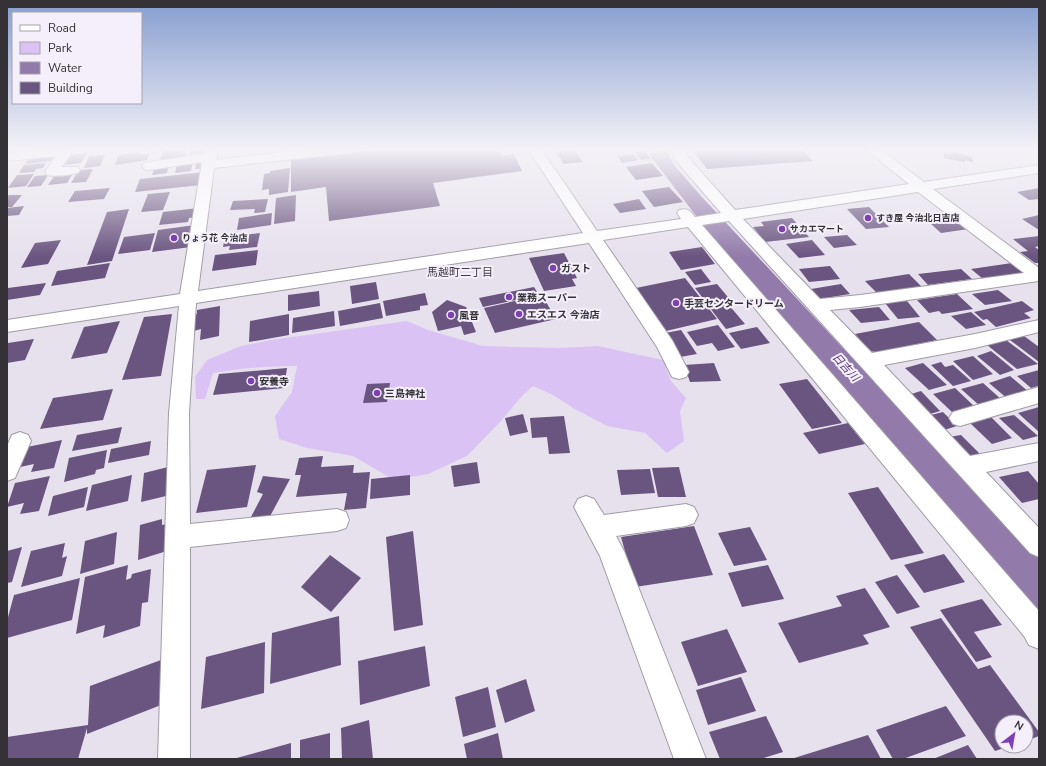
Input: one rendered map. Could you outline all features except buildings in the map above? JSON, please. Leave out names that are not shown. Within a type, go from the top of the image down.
[{"type":"street","points":[[174,759],[179,413],[189,292],[206,185]]},
{"type":"street","points":[[558,185],[665,345],[679,372]]},
{"type":"street","points":[[704,185],[1039,545]]},
{"type":"street","points":[[7,314],[189,292],[897,185]]},
{"type":"street","points":[[919,185],[1039,276]]},
{"type":"street","points":[[688,217],[1034,626],[1039,635]]},
{"type":"street","points":[[816,305],[860,301],[1039,276]]},
{"type":"street","points":[[7,326],[189,292]]},
{"type":"street","points":[[868,361],[1039,326]]},
{"type":"street","points":[[960,418],[1039,395]]},
{"type":"street","points":[[7,471],[16,441]]},
{"type":"street","points":[[967,466],[1039,452]]},
{"type":"street","points":[[686,515],[592,517],[611,551],[690,759]]},
{"type":"street","points":[[177,536],[337,520]]},
{"type":"green space","points":[[407,321],[428,330],[483,346],[559,348],[598,346],[663,360],[671,381],[686,398],[680,411],[684,441],[667,453],[645,433],[607,426],[553,395],[533,386],[467,456],[428,474],[394,480],[353,456],[307,448],[279,439],[275,416],[292,392],[297,366],[276,366],[213,373],[205,399],[196,399],[195,377],[207,360],[241,346],[271,340]]},
{"type":"water","name":"日吉川","points":[[672,185],[691,185],[1039,558],[1039,611],[710,234]]},
{"type":"place","name":"すき屋 今治北日吉店","points":[[868,218]]},
{"type":"place","name":"サカエマート","points":[[782,229]]},
{"type":"place","name":"りょう花 今治店","points":[[174,238]]},
{"type":"place","name":"ガスト","points":[[553,268]]},
{"type":"place","name":"業務スーパー","points":[[509,297]]},
{"type":"place","name":"手芸センタードリーム","points":[[676,303]]},
{"type":"place","name":"エスエス 今治店","points":[[519,314]]},
{"type":"place","name":"風音","points":[[451,315]]},
{"type":"place","name":"安養寺","points":[[251,381]]},
{"type":"place","name":"三島神社","points":[[377,393]]},
{"type":"district","name":"馬越町二丁目","points":[[460,272]]}]
